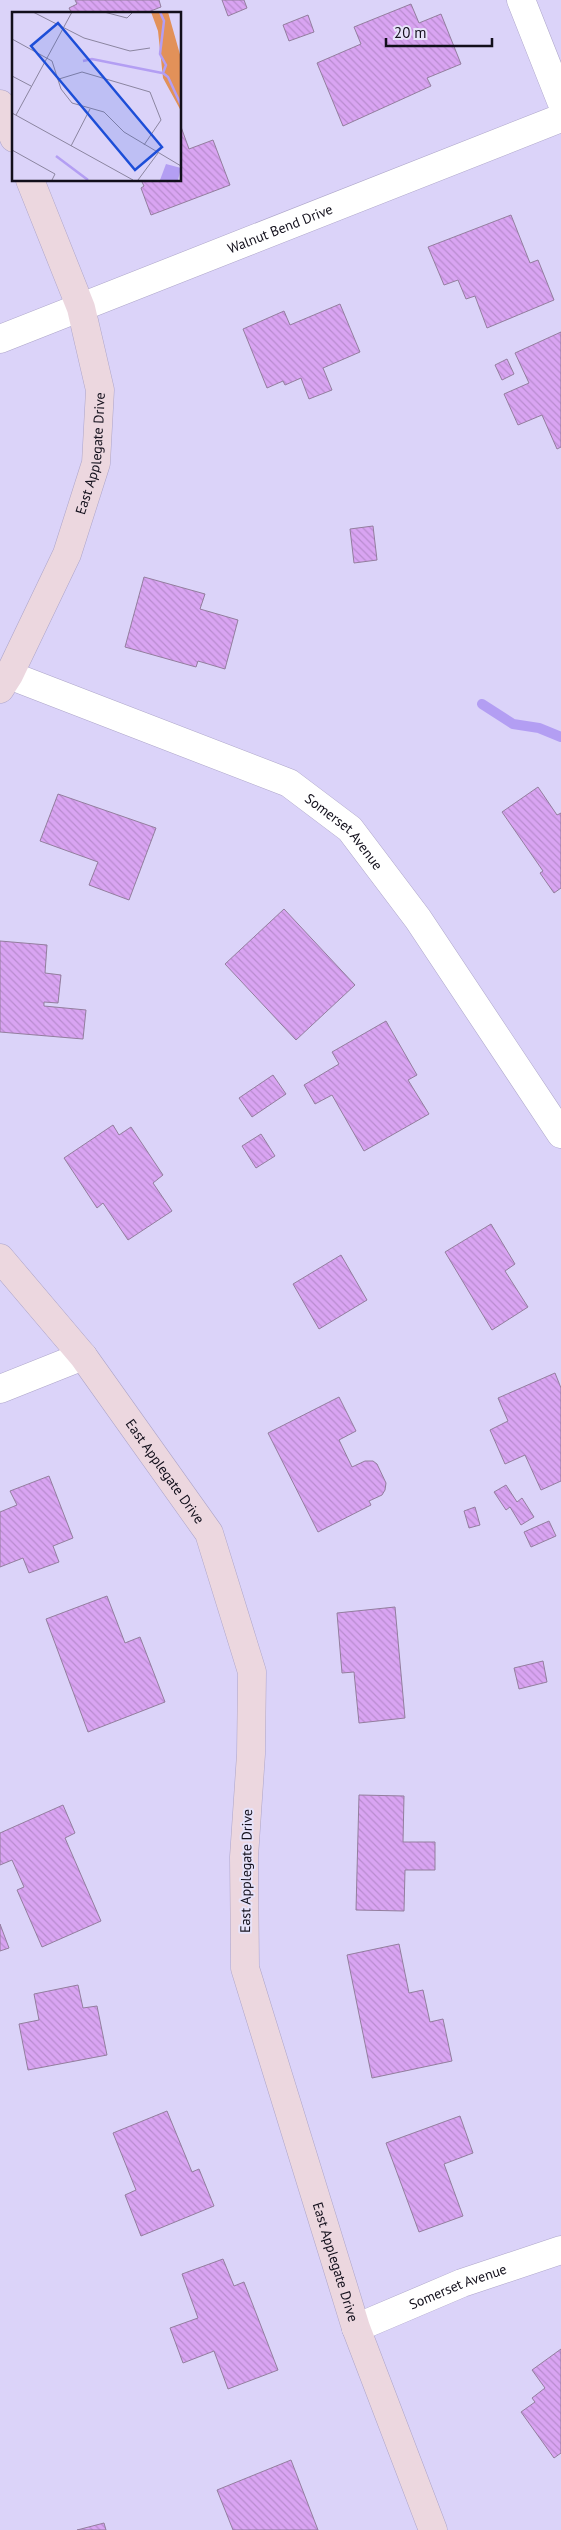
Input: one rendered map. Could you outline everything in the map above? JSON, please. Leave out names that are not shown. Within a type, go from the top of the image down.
[{"type":"street","points":[[521,0],[561,101]]},
{"type":"street","points":[[0,104],[12,133]]},
{"type":"street","name":"Walnut Bend Drive","points":[[0,339],[561,118]]},
{"type":"street","name":"East Applegate Drive","points":[[4,682],[67,554],[96,463],[100,390],[81,308],[30,181]]},
{"type":"street","name":"Somerset Avenue","points":[[4,682],[289,783],[350,829],[418,918],[561,1134]]},
{"type":"street","name":"East Applegate Drive","points":[[0,1258],[83,1356],[209,1534],[252,1672],[251,1754],[244,1857],[245,1968],[356,2328],[433,2530]]},
{"type":"street","points":[[0,1389],[83,1356]]},
{"type":"street","name":"Somerset Avenue","points":[[356,2328],[462,2283],[561,2250]]},
{"type":"building","points":[[75,0],[159,0],[161,7],[148,12],[71,12],[69,8],[77,4]]},
{"type":"building","points":[[222,0],[244,0],[247,8],[228,16]]},
{"type":"building","points":[[411,4],[419,23],[441,14],[461,64],[427,78],[431,86],[343,126],[317,63],[361,44],[354,27]]},
{"type":"building","points":[[308,15],[314,32],[289,41],[283,25]]},
{"type":"building","points":[[181,127],[189,149],[213,140],[230,185],[151,215],[141,188],[144,186],[142,181],[181,181]]},
{"type":"building","points":[[511,215],[530,263],[538,260],[554,300],[487,328],[475,296],[466,299],[458,280],[444,285],[428,247]]},
{"type":"building","points":[[340,304],[360,352],[323,368],[332,390],[309,399],[301,378],[285,385],[283,381],[267,388],[243,329],[284,311],[290,325]]},
{"type":"building","points":[[561,332],[561,447],[557,449],[542,415],[518,425],[504,394],[529,383],[515,353]]},
{"type":"building","points":[[507,359],[514,374],[502,380],[495,365]]},
{"type":"building","points":[[373,526],[377,560],[354,563],[350,529]]},
{"type":"building","points":[[144,577],[205,594],[200,609],[238,620],[225,669],[198,661],[196,667],[125,647]]},
{"type":"building","points":[[538,787],[557,815],[561,813],[561,888],[554,893],[540,873],[543,871],[502,812]]},
{"type":"building","points":[[58,794],[156,828],[129,900],[89,885],[98,862],[40,841]]},
{"type":"building","points":[[284,909],[355,985],[296,1040],[225,964]]},
{"type":"building","points":[[0,941],[47,945],[45,973],[61,975],[58,1003],[44,1002],[44,1006],[86,1010],[83,1039],[0,1032]]},
{"type":"building","points":[[386,1021],[417,1075],[408,1080],[429,1114],[364,1151],[332,1095],[315,1104],[304,1085],[339,1064],[332,1052]]},
{"type":"building","points":[[273,1075],[286,1094],[252,1117],[239,1098]]},
{"type":"building","points":[[113,1125],[119,1135],[131,1127],[163,1175],[153,1183],[172,1211],[128,1240],[103,1203],[97,1208],[64,1158]]},
{"type":"building","points":[[261,1134],[275,1156],[256,1168],[242,1146]]},
{"type":"building","points":[[491,1224],[515,1264],[505,1271],[528,1307],[492,1330],[445,1252]]},
{"type":"building","points":[[341,1255],[367,1300],[319,1329],[293,1284]]},
{"type":"building","points":[[555,1373],[561,1388],[561,1481],[541,1490],[525,1455],[505,1464],[490,1430],[508,1421],[498,1398]]},
{"type":"building","points":[[339,1397],[356,1431],[339,1440],[352,1467],[365,1461],[373,1461],[377,1464],[386,1483],[385,1490],[382,1495],[369,1501],[371,1505],[318,1532],[268,1433]]},
{"type":"building","points":[[49,1476],[73,1538],[53,1546],[59,1562],[29,1573],[23,1558],[0,1567],[0,1512],[17,1505],[10,1491]]},
{"type":"building","points":[[506,1485],[517,1502],[522,1498],[534,1517],[521,1525],[510,1507],[506,1510],[494,1492]]},
{"type":"building","points":[[475,1507],[480,1525],[469,1528],[464,1511]]},
{"type":"building","points":[[549,1521],[556,1536],[531,1547],[524,1532]]},
{"type":"building","points":[[107,1596],[125,1643],[140,1637],[165,1702],[88,1732],[46,1619]]},
{"type":"building","points":[[395,1607],[405,1718],[359,1723],[354,1672],[342,1673],[337,1613]]},
{"type":"building","points":[[543,1661],[547,1682],[519,1689],[514,1668]]},
{"type":"building","points":[[359,1795],[404,1796],[403,1842],[435,1842],[435,1870],[405,1870],[404,1911],[356,1910]]},
{"type":"building","points":[[63,1805],[75,1833],[65,1838],[101,1921],[42,1947],[17,1890],[24,1887],[12,1860],[0,1865],[0,1833]]},
{"type":"building","points":[[0,1924],[9,1948],[0,1951]]},
{"type":"building","points":[[399,1944],[409,1993],[423,1990],[430,2022],[443,2019],[452,2061],[372,2078],[347,1955]]},
{"type":"building","points":[[78,1985],[83,2008],[97,2006],[107,2055],[28,2070],[19,2024],[39,2020],[34,1994]]},
{"type":"building","points":[[167,2111],[192,2172],[199,2169],[214,2206],[141,2236],[125,2195],[136,2190],[113,2133]]},
{"type":"building","points":[[460,2116],[473,2153],[444,2164],[463,2216],[419,2232],[386,2143]]},
{"type":"building","points":[[223,2259],[234,2286],[244,2282],[278,2370],[228,2389],[214,2351],[183,2363],[170,2328],[198,2318],[182,2274]]},
{"type":"building","points":[[561,2349],[561,2453],[554,2458],[521,2412],[535,2402],[532,2398],[545,2388],[532,2370]]},
{"type":"building","points":[[291,2460],[318,2530],[233,2530],[217,2490]]},
{"type":"building","points":[[104,2523],[106,2530],[77,2530]]},
{"type":"waterway","points":[[482,704],[513,724],[539,728],[561,737]]}]
